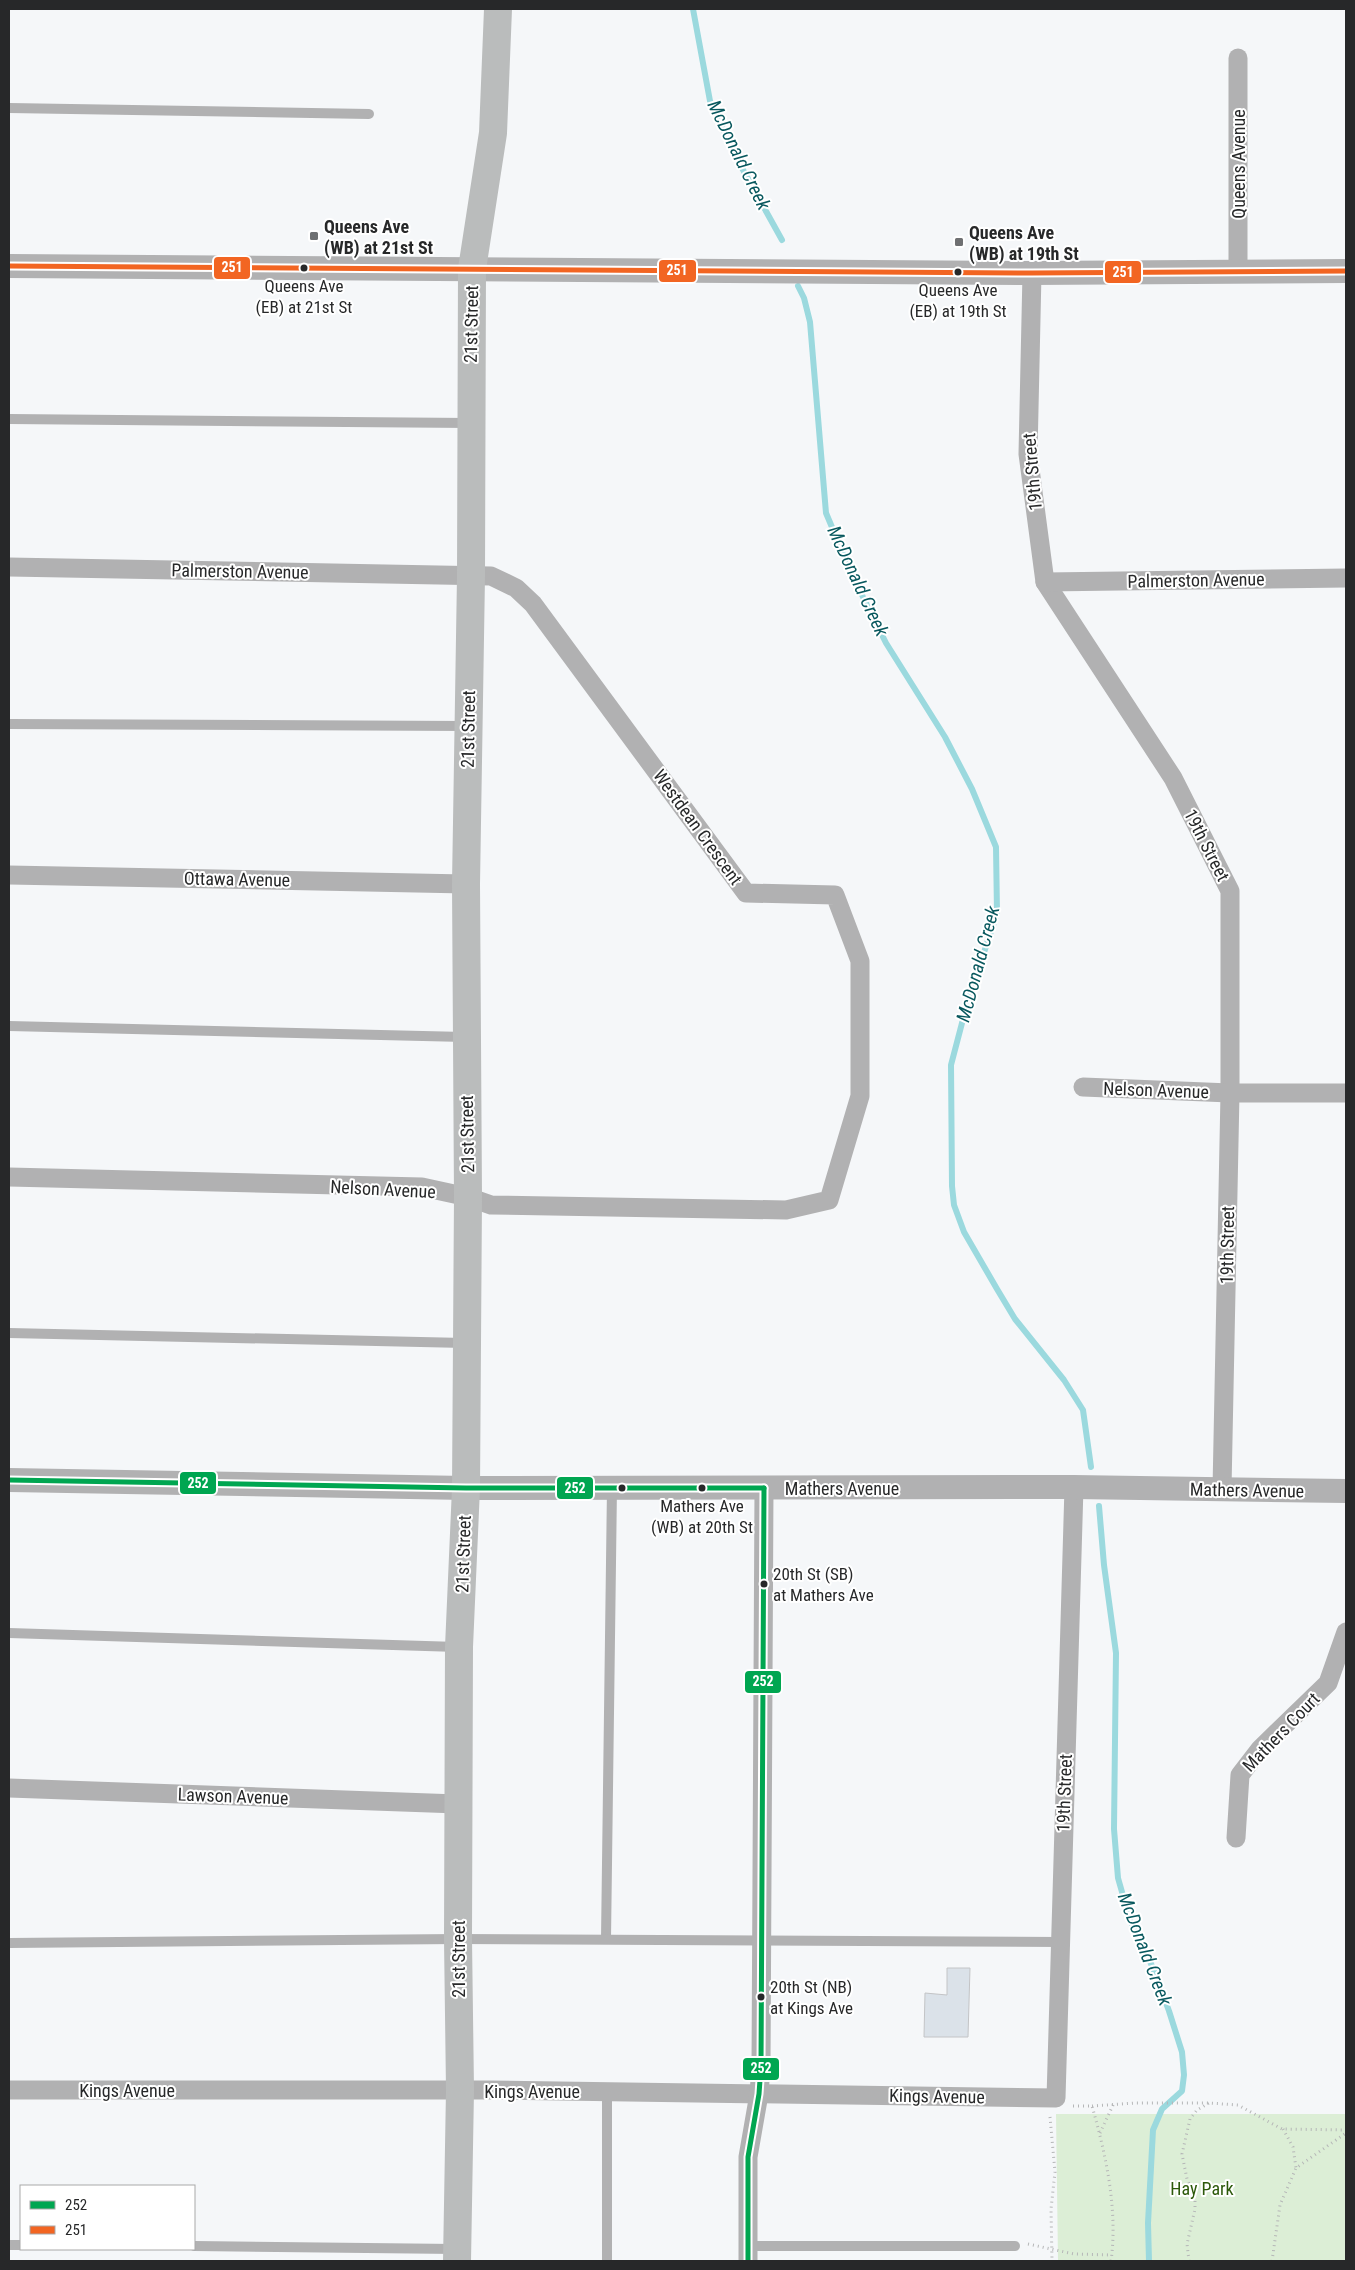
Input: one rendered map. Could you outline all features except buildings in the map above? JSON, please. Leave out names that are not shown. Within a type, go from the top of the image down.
[{"type":"main road","name":"21st Street","points":[[457,2255],[460,2090],[458,1940],[459,1647],[466,1488],[468,1197],[466,884],[467,726],[471,576],[472,269],[493,133],[498,9]]},
{"type":"street","name":"Queens Avenue","points":[[1238,58],[1238,271]]},
{"type":"street","points":[[9,266],[1032,273],[1346,271]]},
{"type":"street","name":"19th Street","points":[[1032,273],[1028,454],[1045,582],[1173,778],[1230,891],[1230,1093],[1222,1489]]},
{"type":"street","name":"Palmerston Avenue","points":[[9,567],[471,576]]},
{"type":"street","name":"Westdean Crescent","points":[[471,576],[491,576],[516,588],[533,604],[746,893],[835,895],[860,961],[860,1096],[829,1200],[786,1210]]},
{"type":"street","name":"Palmerston Avenue","points":[[1045,582],[1346,578]]},
{"type":"street","name":"Ottawa Avenue","points":[[9,875],[466,884]]},
{"type":"street","name":"Nelson Avenue","points":[[1083,1087],[1230,1093],[1346,1093]]},
{"type":"street","name":"Nelson Avenue","points":[[9,1177],[422,1187],[468,1197],[490,1205],[786,1210]]},
{"type":"street","name":"Mathers Avenue","points":[[9,1480],[466,1488],[1074,1487],[1346,1491]]},
{"type":"street","name":"19th Street","points":[[1056,2098],[1074,1487]]},
{"type":"street","points":[[748,2253],[748,2157],[759,2094],[761,2066],[764,1488]]},
{"type":"street","name":"Mathers Court","points":[[1236,1838],[1240,1775],[1260,1749],[1328,1683],[1346,1632]]},
{"type":"street","name":"Lawson Avenue","points":[[9,1788],[458,1804]]},
{"type":"street","name":"Kings Avenue","points":[[9,2090],[607,2091],[1056,2098]]},
{"type":"lane","points":[[9,108],[369,114]]},
{"type":"lane","points":[[9,420],[470,423]]},
{"type":"lane","points":[[9,724],[467,726]]},
{"type":"lane","points":[[9,1026],[466,1037]]},
{"type":"lane","points":[[9,1333],[466,1344]]},
{"type":"lane","points":[[606,1940],[612,1487]]},
{"type":"lane","points":[[9,1634],[459,1647]]},
{"type":"lane","points":[[9,1943],[762,1939],[1060,1942]]},
{"type":"lane","points":[[607,2091],[607,2261]]},
{"type":"lane","points":[[195,2246],[457,2255]]},
{"type":"lane","points":[[748,2253],[1015,2246]]},
{"type":"path","points":[[1056,2098],[1065,2105],[1092,2106],[1114,2103],[1209,2103],[1238,2105],[1282,2129],[1346,2131]]},
{"type":"path","points":[[1052,2261],[1051,2208],[1055,2172],[1049,2125],[1056,2098]]},
{"type":"path","points":[[1100,2133],[1114,2103]]},
{"type":"path","points":[[1189,2261],[1187,2244],[1196,2209],[1195,2198],[1187,2179],[1182,2154],[1190,2119],[1197,2110],[1209,2103]]},
{"type":"path","points":[[1092,2106],[1100,2133],[1112,2217],[1111,2261]]},
{"type":"path","points":[[1282,2129],[1293,2147],[1296,2168]]},
{"type":"path","points":[[1274,2261],[1272,2255],[1280,2206],[1296,2168],[1346,2131]]},
{"type":"path","points":[[1015,2246],[1029,2244],[1074,2254],[1112,2255]]},
{"type":"green space","name":"Hay Park","points":[[1056,2114],[1346,2114],[1346,2261],[1058,2261]]},
{"type":"waterway","name":"McDonald Creek","points":[[693,9],[710,101],[737,159],[782,240]]},
{"type":"waterway","name":"McDonald Creek","points":[[798,286],[804,298],[810,322],[826,513],[853,577],[886,643],[945,737],[972,789],[996,847],[997,913],[967,1004],[951,1065],[952,1186],[954,1205],[964,1232],[1015,1319],[1064,1380],[1083,1410],[1091,1467]]},
{"type":"waterway","name":"McDonald Creek","points":[[1099,1506],[1104,1565],[1116,1653],[1114,1829],[1118,1878],[1130,1920],[1153,1968],[1169,2011],[1182,2052],[1184,2075],[1182,2091],[1162,2109],[1153,2130],[1148,2223],[1149,2261]]},
{"type":"transit line","name":"251","points":[[9,266],[1032,273],[1346,271]]},
{"type":"transit line","name":"252","points":[[9,1480],[466,1488],[764,1488]]},
{"type":"transit line","name":"252","points":[[748,2261],[748,2157],[759,2094],[761,2066],[764,1488]]},
{"type":"place","name":"Queens Ave (WB) at 21st St","points":[[314,236]]},
{"type":"place","name":"Queens Ave (WB) at 19th St","points":[[959,242]]},
{"type":"place","name":"Queens Ave (EB) at 21st St","points":[[304,268]]},
{"type":"place","name":"Queens Ave (EB) at 19th St","points":[[958,272]]},
{"type":"place","name":"Mathers Ave (WB) at 20th St","points":[[702,1488]]},
{"type":"place","name":"20th St (SB) at Mathers Ave","points":[[764,1584]]},
{"type":"place","name":"20th St (NB) at Kings Ave","points":[[761,1997]]}]
